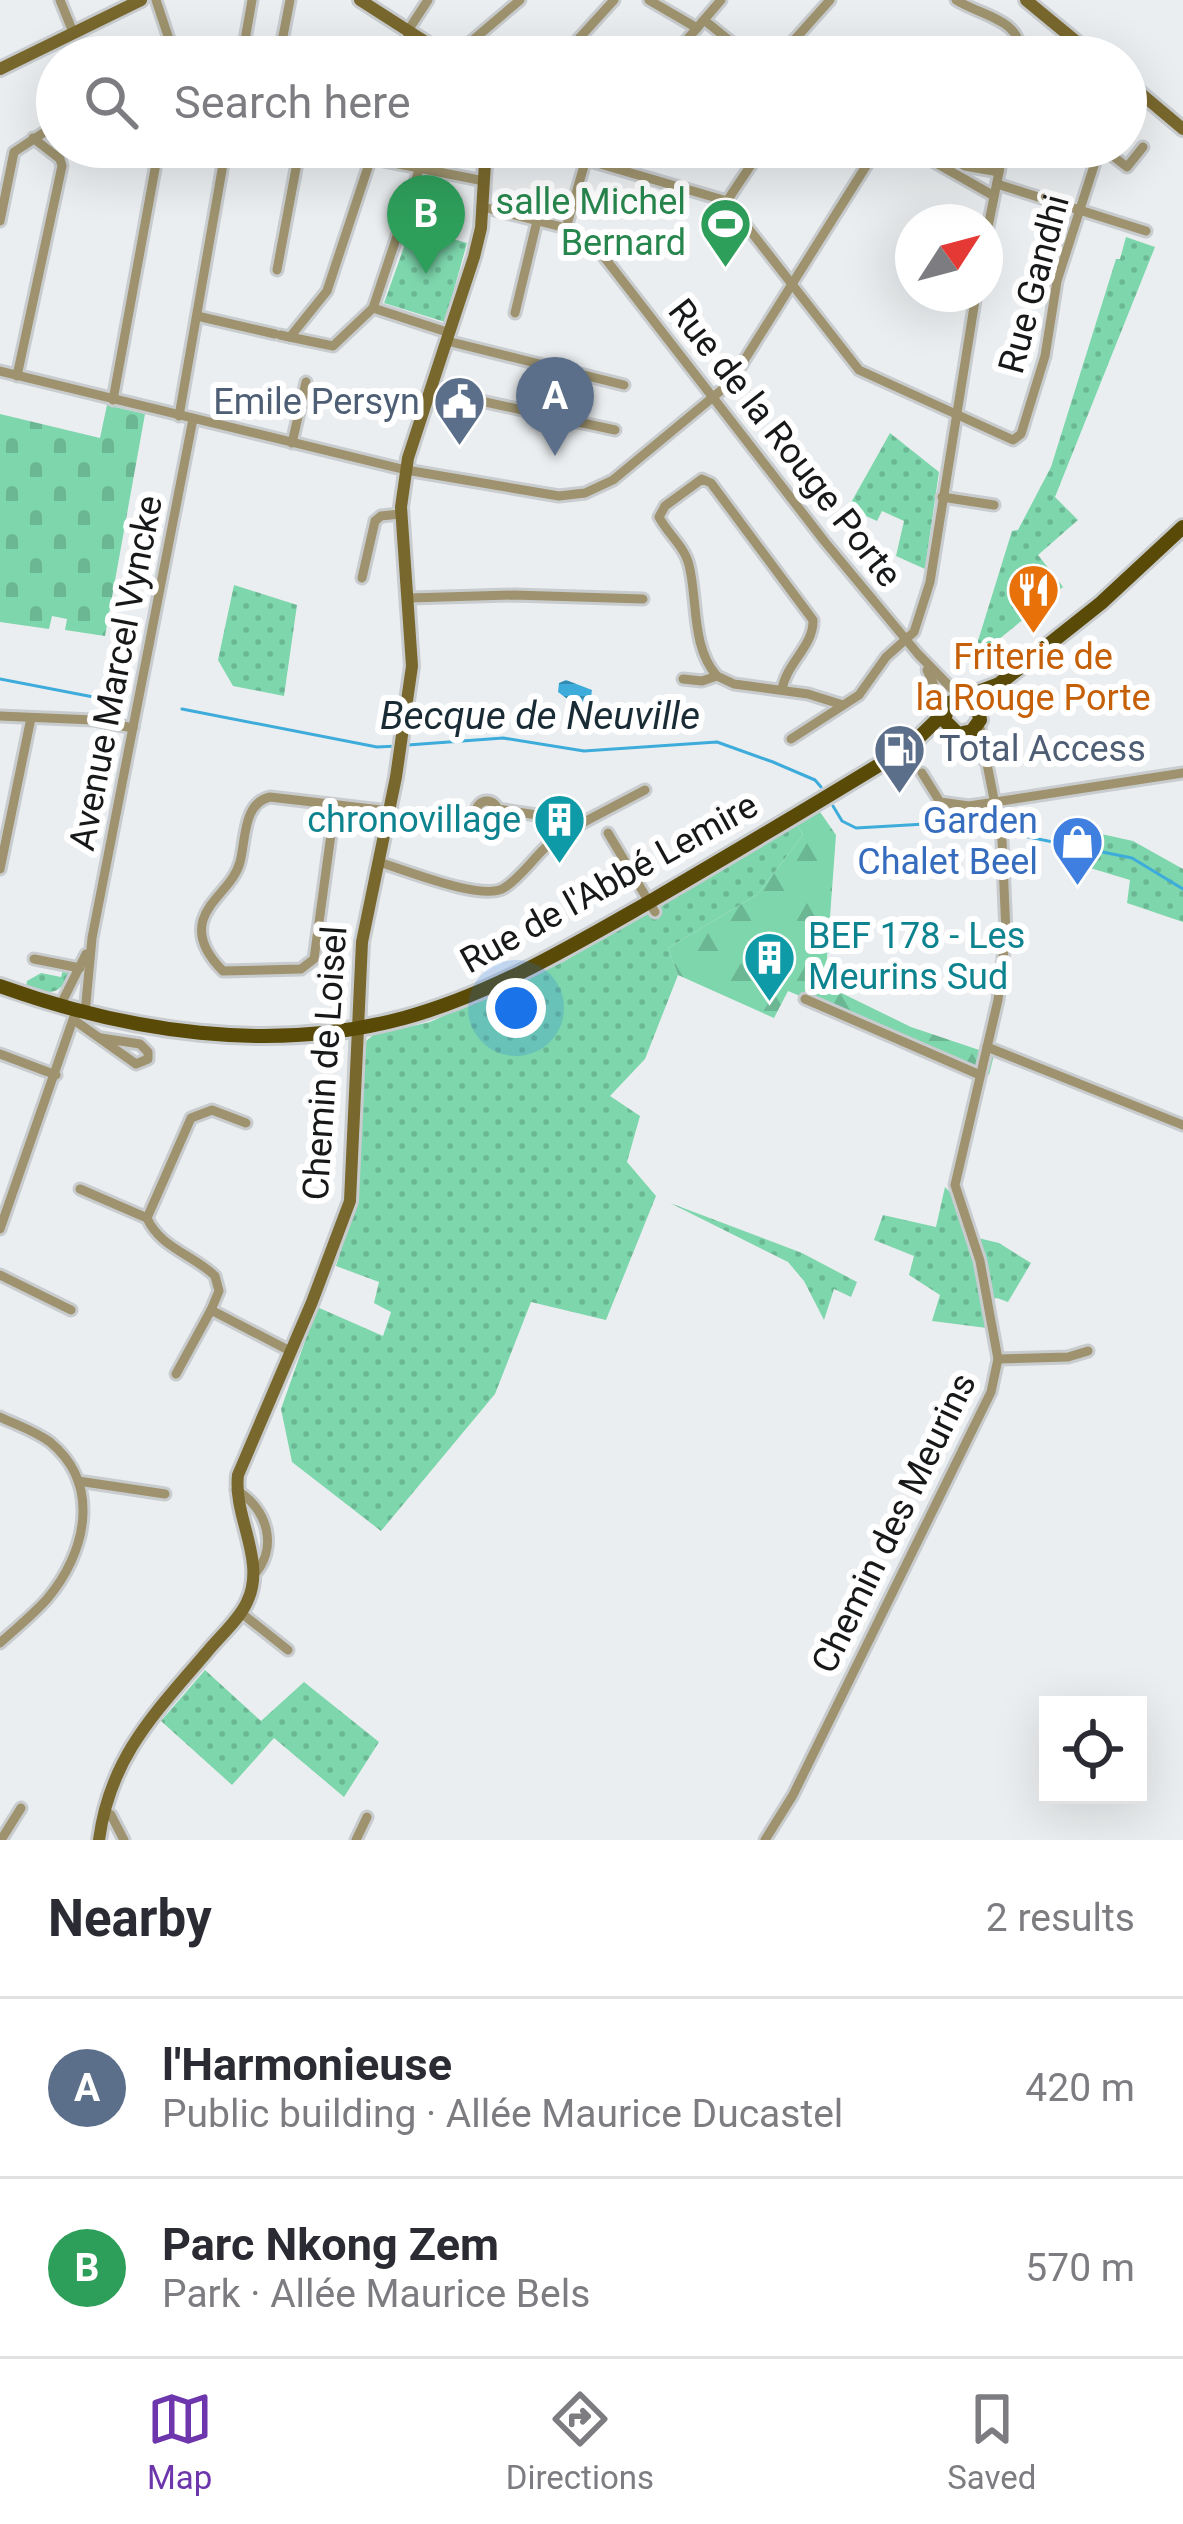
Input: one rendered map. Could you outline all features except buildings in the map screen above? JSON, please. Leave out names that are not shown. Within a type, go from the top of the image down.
[{"type":"main road","name":"Rue de l'Abbé Lemire","points":[[0,986],[78,1014],[216,1032],[357,1023],[496,976],[650,903],[759,829],[814,803],[910,746],[945,711],[963,698],[995,687],[1077,623],[1183,526]]},
{"type":"main road","name":"Rue de l'Abbé Lemire","points":[[910,746],[972,731],[990,700],[1087,626],[1183,538]]},
{"type":"main road","points":[[963,698],[977,705],[980,719]]},
{"type":"main road","points":[[945,711],[945,723],[957,733]]},
{"type":"street","points":[[60,0],[73,32]]},
{"type":"street","points":[[65,36],[121,4],[141,0]]},
{"type":"street","points":[[156,0],[168,36]]},
{"type":"street","points":[[246,36],[252,0]]},
{"type":"street","points":[[283,36],[290,0]]},
{"type":"street","points":[[360,0],[421,36]]},
{"type":"street","points":[[407,36],[428,0]]},
{"type":"street","points":[[476,36],[520,0]]},
{"type":"street","points":[[581,36],[614,0]]},
{"type":"street","points":[[649,0],[718,36]]},
{"type":"street","points":[[690,36],[721,0]]},
{"type":"street","points":[[798,36],[830,0]]},
{"type":"street","points":[[956,0],[1018,36]]},
{"type":"street","points":[[1029,1],[1070,36]]},
{"type":"street","points":[[0,68],[36,50]]},
{"type":"street","points":[[1147,99],[1183,129]]},
{"type":"street","points":[[0,221],[14,152],[36,137]]},
{"type":"street","points":[[32,139],[36,142]]},
{"type":"street","points":[[17,376],[62,168]]},
{"type":"street","points":[[113,400],[155,168]]},
{"type":"street","points":[[179,416],[222,168]]},
{"type":"street","points":[[277,270],[296,168]]},
{"type":"street","points":[[282,336],[327,292],[374,168]]},
{"type":"street","points":[[197,316],[336,345],[373,308],[420,168]]},
{"type":"street","points":[[425,168],[484,181]]},
{"type":"street","name":"Chemin de Loisel","points":[[253,1577],[236,1490],[242,1463],[348,1208],[362,942],[399,758],[412,666],[400,514],[406,470],[474,257],[485,168]]},
{"type":"street","points":[[566,228],[583,168]]},
{"type":"street","points":[[616,168],[727,201],[864,374],[956,416]]},
{"type":"street","points":[[727,201],[749,168]]},
{"type":"street","points":[[0,371],[406,470],[559,496],[585,493],[613,480],[714,398],[737,371],[865,168]]},
{"type":"street","points":[[958,168],[1146,230]]},
{"type":"street","points":[[968,168],[996,184]]},
{"type":"street","points":[[992,204],[999,168]]},
{"type":"street","name":"Rue Gandhi","points":[[956,416],[1010,440],[1021,434],[1045,356],[1058,276],[1093,168]]},
{"type":"street","name":"Rue de la Rouge Porte","points":[[483,206],[566,228],[594,244],[918,655],[963,698]]},
{"type":"street","points":[[515,313],[537,221]]},
{"type":"street","points":[[373,308],[449,337],[624,385]]},
{"type":"street","points":[[791,740],[859,695],[886,657],[916,628],[929,587],[973,312]]},
{"type":"street","points":[[292,443],[306,382]]},
{"type":"street","points":[[430,390],[615,430]]},
{"type":"street","name":"Avenue Marcel Vyncke","points":[[0,1229],[78,1014],[193,419]]},
{"type":"street","points":[[782,691],[785,674],[814,631],[813,620],[711,483],[702,479],[662,508],[658,517],[687,559],[708,664],[717,676],[738,685],[843,705]]},
{"type":"street","points":[[942,497],[994,505]]},
{"type":"street","points":[[362,578],[375,521],[400,514]]},
{"type":"street","points":[[410,598],[643,598]]},
{"type":"street","name":"Rue de la Rouge Porte","points":[[918,655],[945,711]]},
{"type":"street","points":[[683,679],[699,682],[717,676]]},
{"type":"street","points":[[0,716],[93,720],[133,728]]},
{"type":"street","points":[[0,869],[31,718]]},
{"type":"street","name":"Chemin des Meurins","points":[[766,1840],[793,1796],[991,1393],[998,1359],[982,1270],[955,1185],[998,1000],[1005,943],[1002,840],[980,719]]},
{"type":"street","name":"Chemin des Meurins","points":[[957,733],[977,747],[989,772]]},
{"type":"street","points":[[922,773],[940,802],[957,806],[1183,773]]},
{"type":"street","points":[[378,862],[490,892],[506,887],[539,850],[567,831],[645,790]]},
{"type":"street","points":[[335,806],[314,959],[301,968],[224,971],[205,947],[202,922],[238,869],[252,808],[266,797],[389,811]]},
{"type":"street","points":[[498,808],[556,818],[567,831]]},
{"type":"street","points":[[608,833],[650,903]]},
{"type":"street","name":"Avenue Marcel Vyncke","points":[[60,1006],[92,938]]},
{"type":"street","points":[[34,958],[80,968]]},
{"type":"street","points":[[805,999],[980,1075]]},
{"type":"street","points":[[78,1014],[101,1038],[136,1064],[148,1059],[140,1044],[101,1038]]},
{"type":"street","points":[[987,1047],[1183,1125]]},
{"type":"street","points":[[0,1054],[56,1075]]},
{"type":"street","points":[[147,1218],[191,1118],[212,1110],[246,1124]]},
{"type":"street","points":[[80,1189],[147,1218],[176,1250],[215,1276],[219,1291],[176,1375]]},
{"type":"street","points":[[0,1275],[71,1310]]},
{"type":"street","points":[[211,1310],[292,1352]]},
{"type":"street","points":[[998,1359],[1088,1352]]},
{"type":"street","points":[[0,1417],[50,1442],[64,1457],[78,1481],[84,1521],[72,1560],[42,1605],[0,1643]]},
{"type":"street","points":[[78,1481],[166,1494]]},
{"type":"street","points":[[99,1840],[113,1778],[128,1752],[240,1612],[249,1599],[253,1577],[263,1565],[269,1536],[249,1499],[236,1490]]},
{"type":"street","points":[[240,1612],[288,1650]]},
{"type":"street","points":[[2,1833],[21,1808]]},
{"type":"street","points":[[103,1810],[111,1815],[124,1840]]},
{"type":"street","points":[[356,1840],[367,1817]]},
{"type":"green space","points":[[409,233],[450,245],[453,239],[467,243],[445,322],[384,303]]},
{"type":"green space","points":[[1126,237],[1155,247],[1055,497],[1078,520],[1038,555],[1063,587],[982,653],[977,644],[1012,531],[1018,530],[1051,467]]},
{"type":"green space","points":[[107,405],[145,414],[105,636],[65,630],[67,619],[52,616],[49,629],[0,622],[0,414],[100,438]]},
{"type":"green space","points":[[890,433],[939,472],[925,569],[896,556],[904,521],[882,511],[877,521],[848,508]]},
{"type":"green space","points":[[234,585],[297,605],[284,696],[233,686],[218,660]]},
{"type":"green space","points":[[818,809],[836,835],[825,985],[911,1027],[994,1055],[989,1075],[788,991],[774,1018],[678,975],[668,948],[757,895],[803,835],[796,823]]},
{"type":"green space","points":[[796,823],[803,835],[757,895],[668,948],[678,975],[645,1059],[610,1096],[640,1116],[627,1162],[656,1196],[606,1320],[531,1302],[495,1394],[381,1531],[292,1462],[281,1409],[317,1307],[383,1336],[391,1312],[374,1303],[379,1282],[336,1266],[355,1203],[362,1045],[373,1035],[430,1022],[563,962]]},
{"type":"green space","points":[[1074,828],[1133,841],[1183,869],[1183,922],[1127,903],[1130,880],[1067,861]]},
{"type":"green space","points":[[63,970],[72,972],[58,989],[48,992],[26,987],[27,981],[41,973],[61,977]]},
{"type":"green space","points":[[945,1187],[954,1196],[970,1236],[999,1243],[1031,1263],[1008,1302],[981,1301],[987,1328],[932,1321],[940,1295],[909,1275],[914,1256],[874,1240],[883,1215],[936,1227]]},
{"type":"green space","points":[[670,1203],[802,1253],[857,1282],[851,1297],[834,1289],[824,1320],[788,1262]]},
{"type":"green space","points":[[205,1670],[261,1721],[304,1682],[379,1742],[344,1797],[274,1738],[232,1785],[161,1721]]},
{"type":"water","points":[[566,680],[592,690],[590,704],[570,701],[558,692],[559,683]]},
{"type":"waterway","name":"Becque de Neuville","points":[[0,679],[109,700],[126,697]]},
{"type":"waterway","name":"Becque de Neuville","points":[[182,709],[377,747],[398,746]]},
{"type":"waterway","name":"Becque de Neuville","points":[[408,745],[503,738],[584,751],[717,742],[815,780],[821,787]]},
{"type":"waterway","name":"Becque de Neuville","points":[[833,806],[842,821],[856,828],[943,823],[994,830]]},
{"type":"waterway","name":"Becque de Neuville","points":[[1004,832],[1132,858],[1183,889]]},
{"type":"place","name":"salle Michel Bernard","points":[[725,269]]},
{"type":"place","name":"Parc Nkong Zem","points":[[426,274]]},
{"type":"place","name":"Emile Persyn","points":[[459,448]]},
{"type":"place","name":"l'Harmonieuse","points":[[555,456]]},
{"type":"place","name":"Friterie de la Rouge Porte","points":[[1033,635]]},
{"type":"place","name":"Total Access","points":[[900,795]]},
{"type":"place","name":"chronovillage","points":[[560,866]]},
{"type":"place","name":"Garden Chalet Beel","points":[[1077,888]]},
{"type":"place","name":"BEF 178 - Les Meurins Sud","points":[[769,1003]]}]
